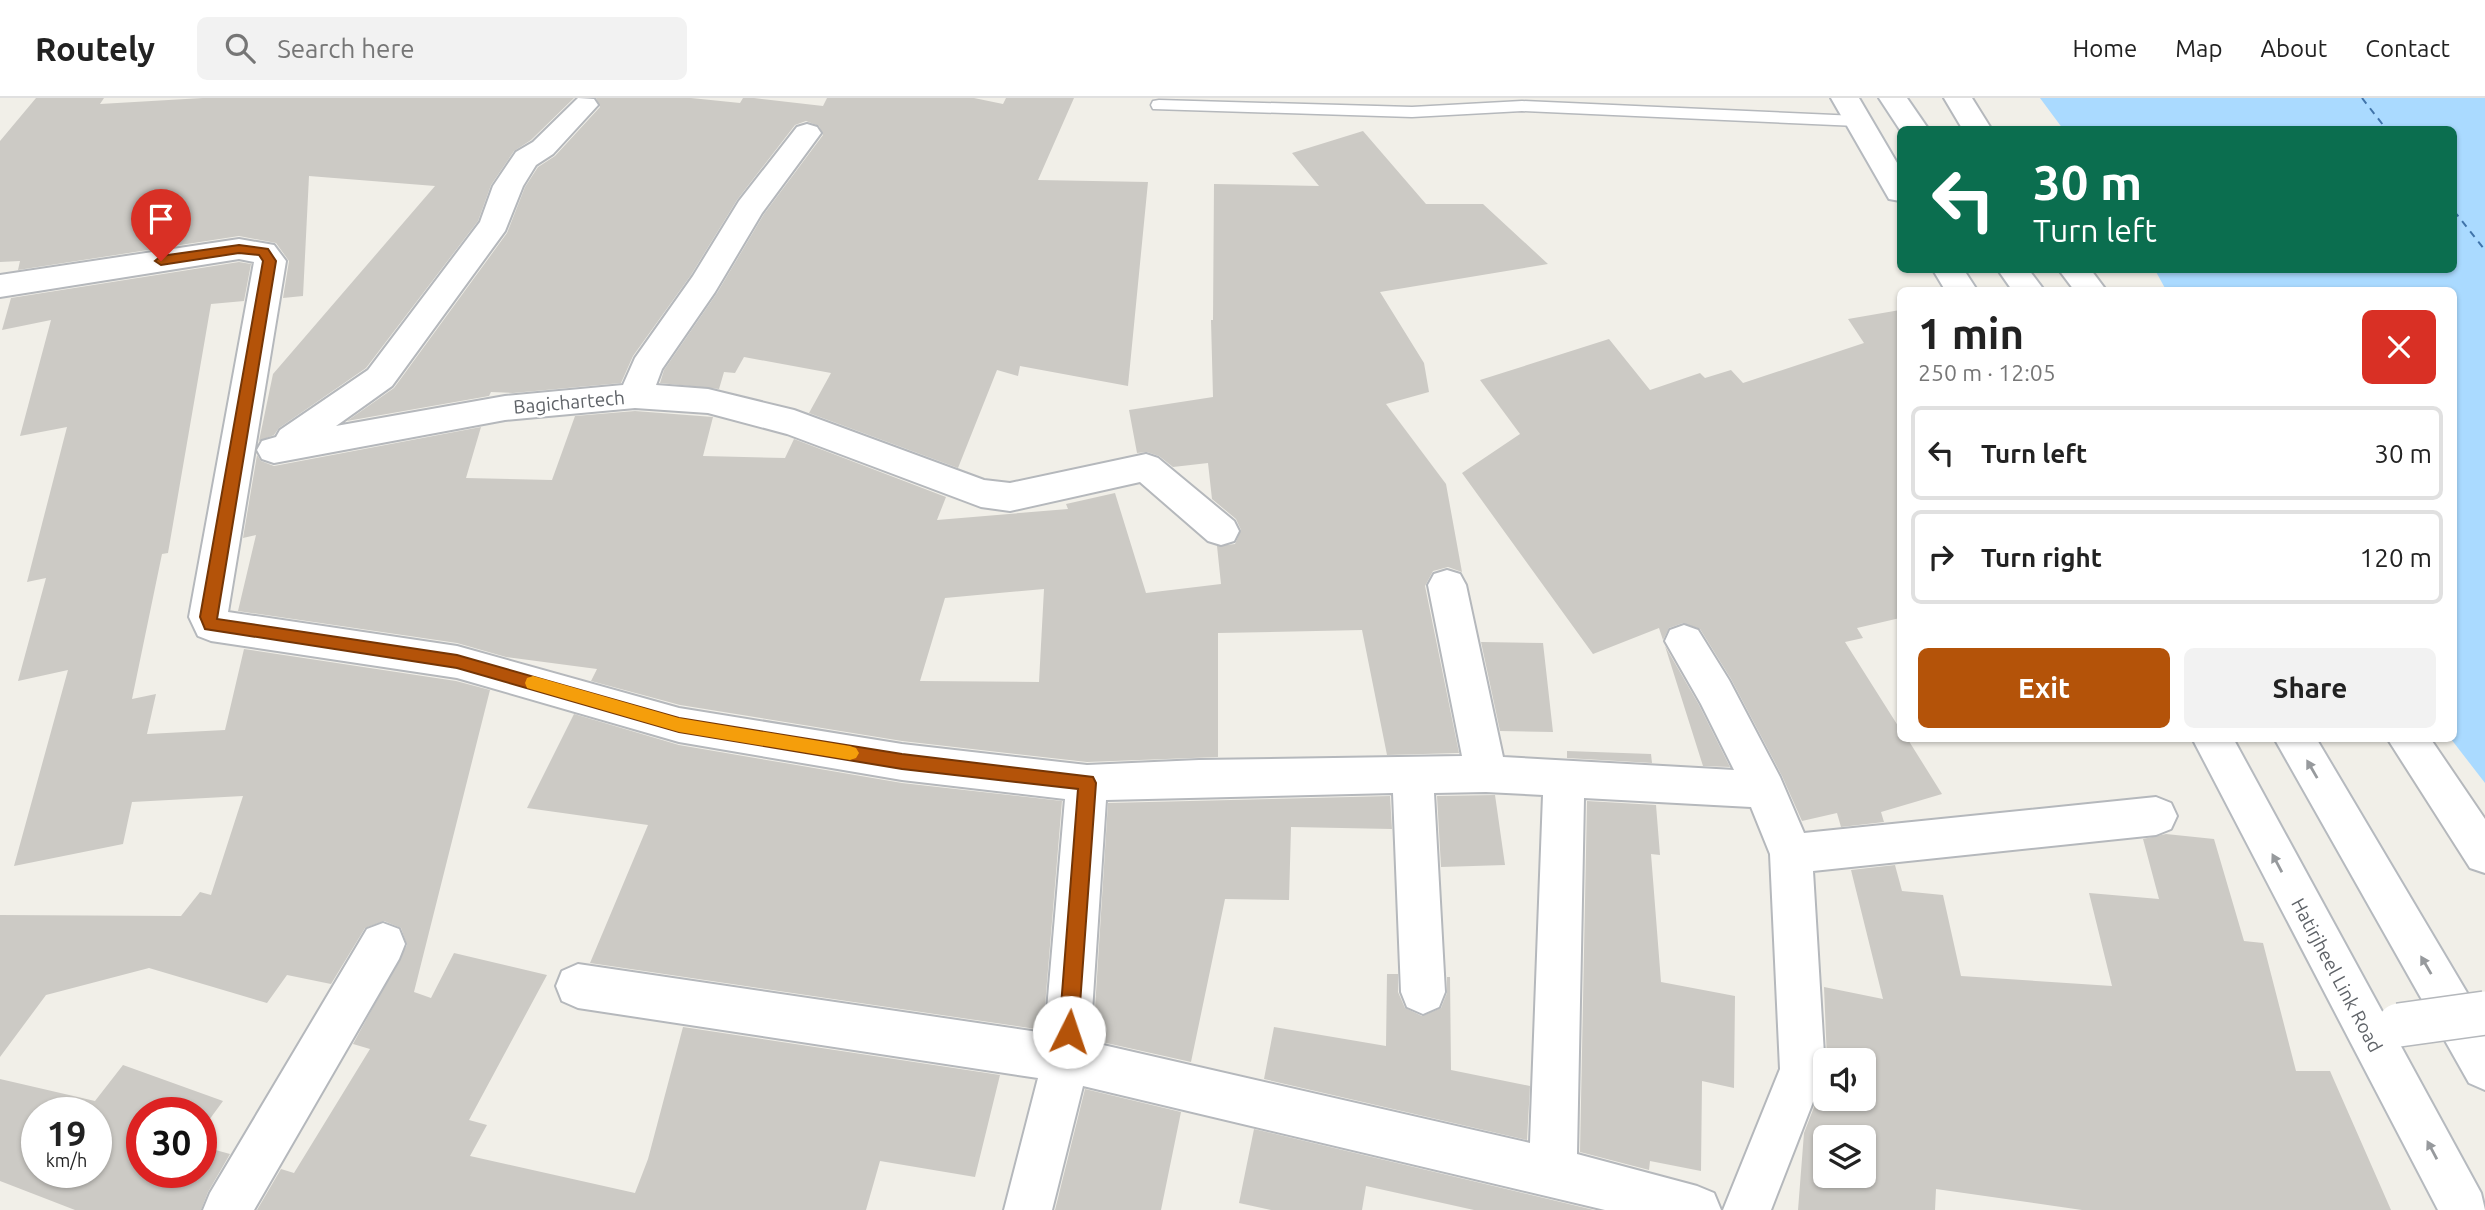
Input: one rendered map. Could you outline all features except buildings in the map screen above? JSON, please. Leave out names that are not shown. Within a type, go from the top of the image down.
[{"type":"street","points":[[1893,98],[1912,126]]},
{"type":"street","points":[[1958,98],[1976,126]]},
{"type":"street","name":"Bagichartech","points":[[234,475],[327,417],[380,378],[494,224],[508,186],[526,159],[543,148],[584,105]]},
{"type":"street","points":[[1851,109],[1897,187]]},
{"type":"street","name":"Bagichartech","points":[[275,450],[505,408],[635,396],[647,366],[704,284],[750,208],[807,133]]},
{"type":"street","points":[[0,286],[239,249],[263,252],[270,261],[208,617],[211,625],[457,662],[679,725],[902,762],[1087,783],[1199,778],[1486,774],[1765,790]]},
{"type":"street","points":[[635,396],[708,401],[794,423],[981,493],[1010,497],[1146,467],[1221,531]]},
{"type":"street","points":[[1447,585],[1486,774]]},
{"type":"street","points":[[1684,641],[1715,692],[1765,790],[1791,854],[1803,1069],[1747,1210]]},
{"type":"street","name":"Hatirjheel Link Road","points":[[2214,742],[2464,1210]]},
{"type":"street","points":[[2296,742],[2485,1067]]},
{"type":"street","points":[[2410,742],[2485,854]]},
{"type":"street","points":[[1413,775],[1423,992]]},
{"type":"street","points":[[1553,1172],[1564,779]]},
{"type":"street","points":[[1028,1210],[1066,1059],[1087,783]]},
{"type":"street","points":[[1791,854],[2156,816]]},
{"type":"street","points":[[226,1210],[383,944]]},
{"type":"street","points":[[579,986],[1066,1059],[1553,1172],[1698,1210]]},
{"type":"street","points":[[2399,1025],[2485,1013]]},
{"type":"lane","points":[[1159,105],[1412,111],[1515,102],[1851,109]]},
{"type":"water","points":[[2040,98],[2485,98],[2485,783],[2453,742],[2457,742],[2457,287],[2164,287],[2157,273],[2457,273],[2457,126],[2061,126]]},
{"type":"ferry route","points":[[2362,98],[2384,126]]},
{"type":"ferry route","points":[[2457,215],[2485,250]]},
{"type":"slow traffic","points":[[533,683],[679,725],[850,753]]},
{"type":"route","points":[[161,261],[239,249],[263,252],[270,261],[208,617],[211,625],[457,662],[679,725],[902,762],[1087,783],[1069,1032]]}]
